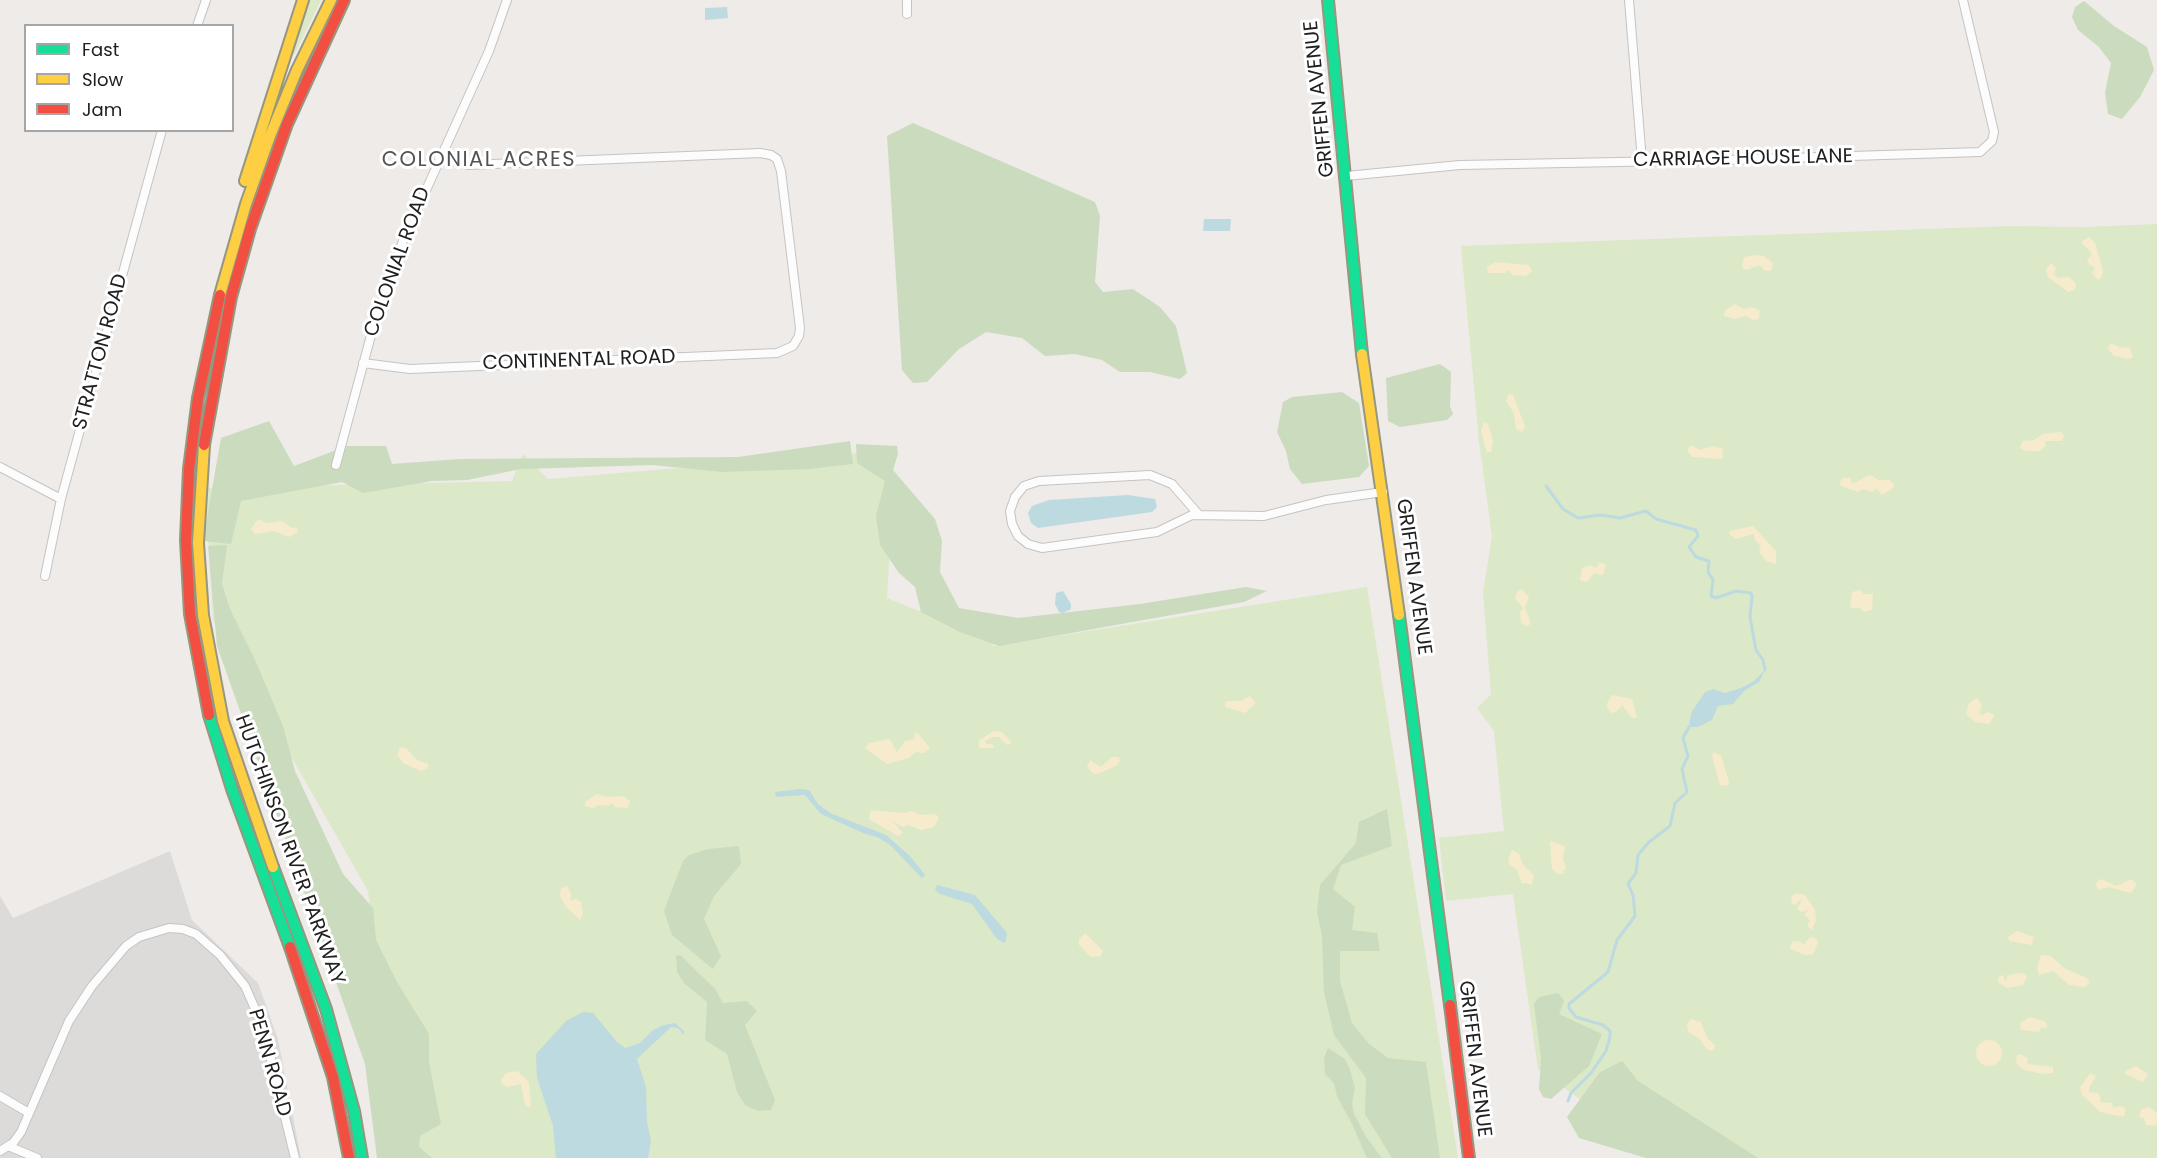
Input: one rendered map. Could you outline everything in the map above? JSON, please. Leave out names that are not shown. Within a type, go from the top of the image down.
[{"type":"main road","points":[[235,237],[246,173],[303,0]]},
{"type":"main road","name":"HUTCHINSON RIVER PARKWAY","points":[[331,0],[280,110],[235,237],[204,360],[193,433],[186,540],[190,614],[202,685],[213,732],[312,1008],[333,1077],[349,1158]]},
{"type":"main road","name":"HUTCHINSON RIVER PARKWAY","points":[[344,0],[283,135],[250,229],[231,297],[205,437],[198,543],[203,615],[223,721],[244,788],[316,978],[345,1078],[363,1158]]},
{"type":"main road","name":"GRIFFEN AVENUE","points":[[1328,0],[1359,332],[1423,781],[1469,1158]]},
{"type":"street","points":[[198,24],[207,0]]},
{"type":"street","name":"COLONIAL ROAD","points":[[336,465],[363,363],[403,241],[439,157],[489,51],[507,0]]},
{"type":"street","points":[[908,0],[908,14]]},
{"type":"street","points":[[1629,0],[1642,161]]},
{"type":"street","name":"CARRIAGE HOUSE LANE","points":[[1346,176],[1460,165],[1980,152],[1992,141],[1994,132],[1962,0]]},
{"type":"street","name":"STRATTON ROAD","points":[[45,576],[61,499],[161,132]]},
{"type":"street","name":"CONTINENTAL ROAD","points":[[363,363],[410,369],[777,353],[793,346],[800,328],[778,162],[771,155],[760,153],[468,165],[439,157]]},
{"type":"street","points":[[0,467],[61,499]]},
{"type":"street","points":[[1199,515],[1173,484],[1150,475],[1039,481],[1024,486],[1015,497],[1010,511],[1012,524],[1018,536],[1042,548],[1157,532],[1199,515],[1264,516],[1326,500],[1383,492]]},
{"type":"street","name":"PENN ROAD","points":[[4,1148],[21,1132],[69,1021],[111,961],[139,937],[169,928],[183,929],[196,934],[220,955],[245,986],[263,1027],[295,1158]]},
{"type":"street","points":[[0,1096],[29,1113]]},
{"type":"street","points":[[4,1148],[37,1158]]},
{"type":"shaded area","points":[[170,851],[192,920],[258,983],[278,1039],[301,1158],[0,1158],[0,896],[13,918]]},
{"type":"green space","points":[[308,0],[321,0],[294,55],[290,53]]},
{"type":"green space","points":[[2084,1],[2114,26],[2147,47],[2154,70],[2140,97],[2122,119],[2108,114],[2105,93],[2111,63],[2099,47],[2078,30],[2072,17],[2075,7]]},
{"type":"green space","points":[[913,123],[1095,202],[1100,216],[1095,282],[1103,292],[1133,289],[1160,307],[1176,326],[1187,373],[1180,379],[1150,372],[1120,372],[1102,360],[1075,354],[1045,356],[1022,338],[986,332],[959,349],[927,382],[913,383],[902,370],[887,136]]},
{"type":"green space","points":[[2157,224],[2157,1158],[1661,1158],[1538,1069],[1513,894],[1446,901],[1439,838],[1504,831],[1494,731],[1477,708],[1491,694],[1483,593],[1492,536],[1479,442],[1461,246],[2008,226],[2086,227]]},
{"type":"green space","points":[[1440,364],[1451,372],[1450,406],[1453,414],[1447,420],[1400,427],[1388,421],[1386,378]]},
{"type":"green space","points":[[1342,392],[1359,403],[1369,466],[1359,477],[1302,484],[1290,469],[1286,451],[1277,432],[1283,402],[1292,397]]},
{"type":"green space","points":[[269,421],[294,466],[347,446],[386,446],[392,464],[460,459],[738,457],[850,441],[853,464],[809,469],[722,472],[653,465],[521,469],[467,480],[432,481],[363,493],[342,482],[241,501],[231,544],[203,541],[221,438]]},
{"type":"green space","points":[[856,444],[897,446],[898,454],[893,470],[935,519],[942,541],[940,572],[959,608],[1018,618],[1140,604],[1246,587],[1267,591],[1244,602],[999,646],[960,632],[921,612],[915,587],[899,573],[880,545],[876,516],[885,481],[857,463]]},
{"type":"green space","points":[[859,453],[894,477],[887,598],[986,638],[994,646],[1367,587],[1458,1158],[399,1158],[368,891],[213,620],[205,488],[512,481],[523,454],[548,479]]},
{"type":"green space","points":[[227,545],[222,584],[230,609],[256,662],[283,726],[295,771],[343,874],[373,908],[376,940],[397,982],[429,1034],[429,1062],[441,1124],[420,1136],[419,1147],[432,1158],[377,1158],[365,1064],[217,646],[208,546]]},
{"type":"green space","points":[[1387,809],[1392,846],[1341,865],[1333,889],[1355,907],[1352,930],[1377,933],[1380,951],[1340,951],[1340,981],[1352,1023],[1369,1044],[1388,1058],[1426,1062],[1440,1158],[1392,1158],[1365,1114],[1366,1078],[1334,1035],[1324,992],[1322,936],[1317,912],[1320,885],[1356,843],[1359,822]]},
{"type":"green space","points":[[739,846],[741,864],[714,896],[704,919],[721,956],[713,969],[672,935],[664,911],[683,861],[689,855],[708,849]]},
{"type":"green space","points":[[676,955],[681,956],[715,989],[723,1003],[747,1001],[757,1011],[745,1025],[775,1100],[771,1110],[758,1111],[745,1105],[737,1092],[727,1054],[705,1040],[707,1002],[684,983],[677,972]]},
{"type":"green space","points":[[1558,993],[1564,1001],[1559,1014],[1602,1034],[1589,1066],[1551,1099],[1543,1097],[1539,1089],[1541,1058],[1534,1004],[1539,997]]},
{"type":"green space","points":[[1328,1048],[1345,1059],[1355,1088],[1352,1104],[1354,1114],[1366,1137],[1382,1158],[1367,1158],[1337,1096],[1334,1083],[1325,1074],[1324,1058]]},
{"type":"green space","points":[[1622,1061],[1638,1081],[1758,1158],[1646,1158],[1579,1138],[1567,1117],[1600,1072]]},
{"type":"sand","points":[[2089,237],[2095,243],[2103,271],[2102,277],[2098,280],[2092,274],[2095,268],[2087,260],[2092,254],[2081,242]]},
{"type":"sand","points":[[1764,256],[1773,263],[1771,271],[1765,271],[1760,265],[1746,270],[1742,267],[1744,257]]},
{"type":"sand","points":[[1495,262],[1529,265],[1532,271],[1526,276],[1513,275],[1508,270],[1505,273],[1488,273],[1487,267]]},
{"type":"sand","points":[[2051,263],[2056,268],[2054,274],[2058,278],[2069,277],[2075,282],[2074,290],[2068,292],[2048,277],[2046,269]]},
{"type":"sand","points":[[1735,304],[1743,309],[1751,307],[1757,309],[1760,311],[1759,318],[1754,321],[1746,316],[1735,319],[1724,316],[1725,310]]},
{"type":"sand","points":[[2110,343],[2121,348],[2129,347],[2133,357],[2128,359],[2114,356],[2108,349]]},
{"type":"sand","points":[[1509,394],[1513,395],[1525,426],[1522,432],[1516,429],[1514,414],[1506,400]]},
{"type":"sand","points":[[1484,422],[1488,424],[1493,441],[1491,452],[1487,452],[1481,431]]},
{"type":"sand","points":[[2061,432],[2064,436],[2062,441],[2044,441],[2046,446],[2039,451],[2026,451],[2020,448],[2022,441],[2034,440],[2043,434]]},
{"type":"sand","points":[[1691,445],[1700,450],[1713,446],[1723,449],[1722,459],[1692,457],[1687,450]]},
{"type":"sand","points":[[1870,475],[1879,480],[1890,480],[1894,485],[1893,488],[1882,495],[1876,488],[1872,492],[1863,489],[1858,492],[1839,485],[1842,478],[1851,478],[1851,482],[1854,483]]},
{"type":"sand","points":[[258,519],[267,523],[282,521],[292,528],[297,527],[298,532],[289,537],[274,531],[255,534],[251,529]]},
{"type":"sand","points":[[1753,526],[1776,551],[1776,564],[1766,561],[1759,552],[1761,546],[1755,540],[1754,534],[1736,539],[1729,534],[1730,531]]},
{"type":"sand","points":[[1599,562],[1606,565],[1603,575],[1594,573],[1587,582],[1580,580],[1582,568],[1590,565],[1596,568]]},
{"type":"sand","points":[[1522,589],[1529,597],[1525,607],[1531,624],[1527,626],[1521,623],[1520,612],[1523,608],[1515,598],[1517,592]]},
{"type":"sand","points":[[1860,590],[1864,594],[1873,594],[1872,610],[1864,612],[1860,608],[1850,608],[1852,592]]},
{"type":"sand","points":[[1612,695],[1632,699],[1637,718],[1632,718],[1622,705],[1616,712],[1611,713],[1606,705]]},
{"type":"sand","points":[[1250,696],[1256,703],[1245,713],[1225,707],[1226,701],[1241,701]]},
{"type":"sand","points":[[1977,698],[1982,706],[1979,714],[1983,715],[1987,712],[1995,715],[1989,724],[1975,722],[1966,714],[1969,703]]},
{"type":"sand","points":[[994,731],[1002,732],[1012,743],[1007,745],[999,737],[993,737],[985,741],[986,744],[992,744],[994,748],[979,748],[979,740]]},
{"type":"sand","points":[[917,732],[930,748],[924,753],[916,752],[909,758],[887,764],[865,748],[869,743],[890,739],[897,752],[905,741],[915,739],[914,735]]},
{"type":"sand","points":[[400,747],[406,748],[417,760],[429,764],[428,768],[421,771],[403,763],[397,755]]},
{"type":"sand","points":[[1714,752],[1721,756],[1729,782],[1727,786],[1720,785],[1712,756]]},
{"type":"sand","points":[[1112,757],[1119,757],[1120,761],[1116,766],[1100,773],[1094,774],[1087,767],[1090,760],[1101,767]]},
{"type":"sand","points":[[597,794],[609,797],[623,796],[630,801],[627,808],[615,807],[612,803],[609,806],[598,805],[593,808],[585,806],[585,802]]},
{"type":"sand","points":[[871,810],[905,813],[912,811],[921,815],[936,814],[939,818],[934,827],[921,830],[909,825],[903,827],[892,821],[903,833],[898,836],[869,819]]},
{"type":"sand","points":[[1550,841],[1565,846],[1563,860],[1566,867],[1563,874],[1558,874],[1552,869]]},
{"type":"sand","points":[[1512,850],[1519,854],[1523,865],[1534,875],[1532,884],[1522,883],[1517,870],[1509,864],[1508,859]]},
{"type":"sand","points":[[2100,879],[2117,886],[2131,879],[2137,884],[2131,893],[2108,887],[2099,890],[2095,884]]},
{"type":"sand","points":[[567,886],[571,894],[570,901],[576,899],[581,902],[583,915],[580,920],[566,907],[560,896],[561,888]]},
{"type":"sand","points":[[1797,893],[1805,895],[1815,910],[1816,921],[1812,930],[1807,926],[1810,920],[1804,915],[1809,909],[1802,912],[1797,909],[1802,899],[1794,905],[1791,902],[1792,896]]},
{"type":"sand","points":[[2017,931],[2034,937],[2032,945],[2009,941],[2008,937]]},
{"type":"sand","points":[[1085,933],[1103,951],[1101,956],[1091,957],[1079,945],[1079,939]]},
{"type":"sand","points":[[1811,937],[1816,938],[1818,943],[1813,954],[1805,955],[1790,949],[1792,942],[1798,941],[1805,945]]},
{"type":"sand","points":[[2041,955],[2051,956],[2064,968],[2087,978],[2090,983],[2085,987],[2069,985],[2053,971],[2039,975],[2037,968]]},
{"type":"sand","points":[[2022,973],[2027,976],[2023,985],[2007,988],[1998,982],[1999,975],[2004,976],[2005,982],[2008,975]]},
{"type":"sand","points":[[2030,1017],[2046,1022],[2047,1028],[2041,1027],[2039,1032],[2021,1030],[2020,1023]]},
{"type":"sand","points":[[1691,1019],[1701,1022],[1708,1039],[1716,1046],[1712,1051],[1706,1049],[1700,1039],[1688,1032],[1687,1024]]},
{"type":"sand","points":[[1989,1040],[1998,1044],[2002,1053],[1998,1062],[1989,1066],[1980,1062],[1976,1053],[1980,1044]]},
{"type":"sand","points":[[2017,1055],[2028,1058],[2027,1064],[2053,1067],[2053,1073],[2043,1074],[2024,1070],[2016,1063]]},
{"type":"sand","points":[[2136,1066],[2148,1074],[2143,1082],[2125,1074],[2127,1070]]},
{"type":"sand","points":[[517,1071],[529,1082],[531,1108],[525,1105],[521,1084],[507,1087],[502,1084],[501,1080],[506,1073]]},
{"type":"sand","points":[[2090,1073],[2096,1076],[2089,1092],[2099,1093],[2101,1102],[2112,1103],[2113,1108],[2120,1106],[2126,1108],[2124,1117],[2100,1112],[2082,1095],[2080,1088]]},
{"type":"sand","points":[[2149,1107],[2157,1113],[2157,1124],[2154,1126],[2146,1125],[2144,1118],[2139,1117],[2141,1109]]},
{"type":"water","points":[[727,7],[728,18],[705,20],[705,8]]},
{"type":"water","points":[[1204,219],[1231,219],[1230,231],[1203,231]]},
{"type":"water","points":[[1128,495],[1155,499],[1157,507],[1152,512],[1038,528],[1031,523],[1028,513],[1032,506],[1049,500]]},
{"type":"water","points":[[1063,591],[1071,604],[1071,609],[1063,613],[1059,612],[1055,604],[1056,593]]},
{"type":"water","points":[[1765,670],[1759,682],[1744,691],[1733,704],[1718,706],[1712,720],[1698,727],[1689,727],[1691,713],[1705,692],[1713,689],[1725,693],[1741,688],[1754,681]]},
{"type":"water","points":[[809,790],[818,804],[830,813],[886,835],[910,856],[925,875],[922,878],[890,845],[879,838],[821,814],[805,795],[776,797],[775,792]]},
{"type":"water","points":[[937,885],[975,895],[1007,933],[1005,943],[997,939],[972,904],[940,894],[935,890]]},
{"type":"water","points":[[583,1012],[593,1013],[617,1042],[625,1048],[640,1043],[653,1030],[664,1025],[675,1023],[684,1031],[684,1035],[678,1028],[671,1027],[637,1059],[646,1087],[647,1122],[651,1141],[648,1158],[556,1158],[553,1126],[537,1078],[536,1054],[566,1021]]},
{"type":"waterway","points":[[1546,486],[1563,509],[1578,518],[1600,515],[1620,518],[1646,511],[1656,519],[1696,530],[1698,536],[1689,547],[1696,557],[1709,561],[1708,572],[1713,580],[1711,596],[1716,598],[1736,591],[1751,593],[1750,617],[1756,650],[1763,660],[1765,670]]},
{"type":"waterway","points":[[1568,1101],[1571,1093],[1591,1073],[1606,1051],[1610,1037],[1610,1031],[1603,1025],[1576,1017],[1569,1008],[1569,1004],[1608,972],[1617,940],[1635,916],[1633,895],[1628,884],[1636,873],[1638,855],[1649,842],[1670,826],[1675,803],[1687,792],[1682,769],[1688,756],[1683,738],[1689,727]]},
{"type":"traffic: fast","points":[[1328,0],[1362,354]]},
{"type":"traffic: fast","points":[[1399,615],[1450,1005]]},
{"type":"traffic: fast","points":[[209,715],[232,789],[290,947]]},
{"type":"traffic: fast","points":[[273,867],[326,1009],[354,1111],[362,1158]]},
{"type":"traffic: slow","points":[[245,181],[303,0]]},
{"type":"traffic: slow","points":[[220,295],[246,204],[270,136],[297,70],[331,0]]},
{"type":"traffic: slow","points":[[1362,354],[1399,615]]},
{"type":"traffic: slow","points":[[204,445],[198,543],[203,615],[223,721],[273,867]]},
{"type":"traffic: jam","points":[[204,445],[231,297],[250,229],[287,124],[344,0]]},
{"type":"traffic: jam","points":[[209,715],[190,614],[186,540],[189,469],[198,398],[220,295]]},
{"type":"traffic: jam","points":[[290,947],[333,1077],[349,1158]]},
{"type":"traffic: jam","points":[[1450,1005],[1469,1158]]},
{"type":"district","name":"COLONIAL ACRES","points":[[479,161]]}]
